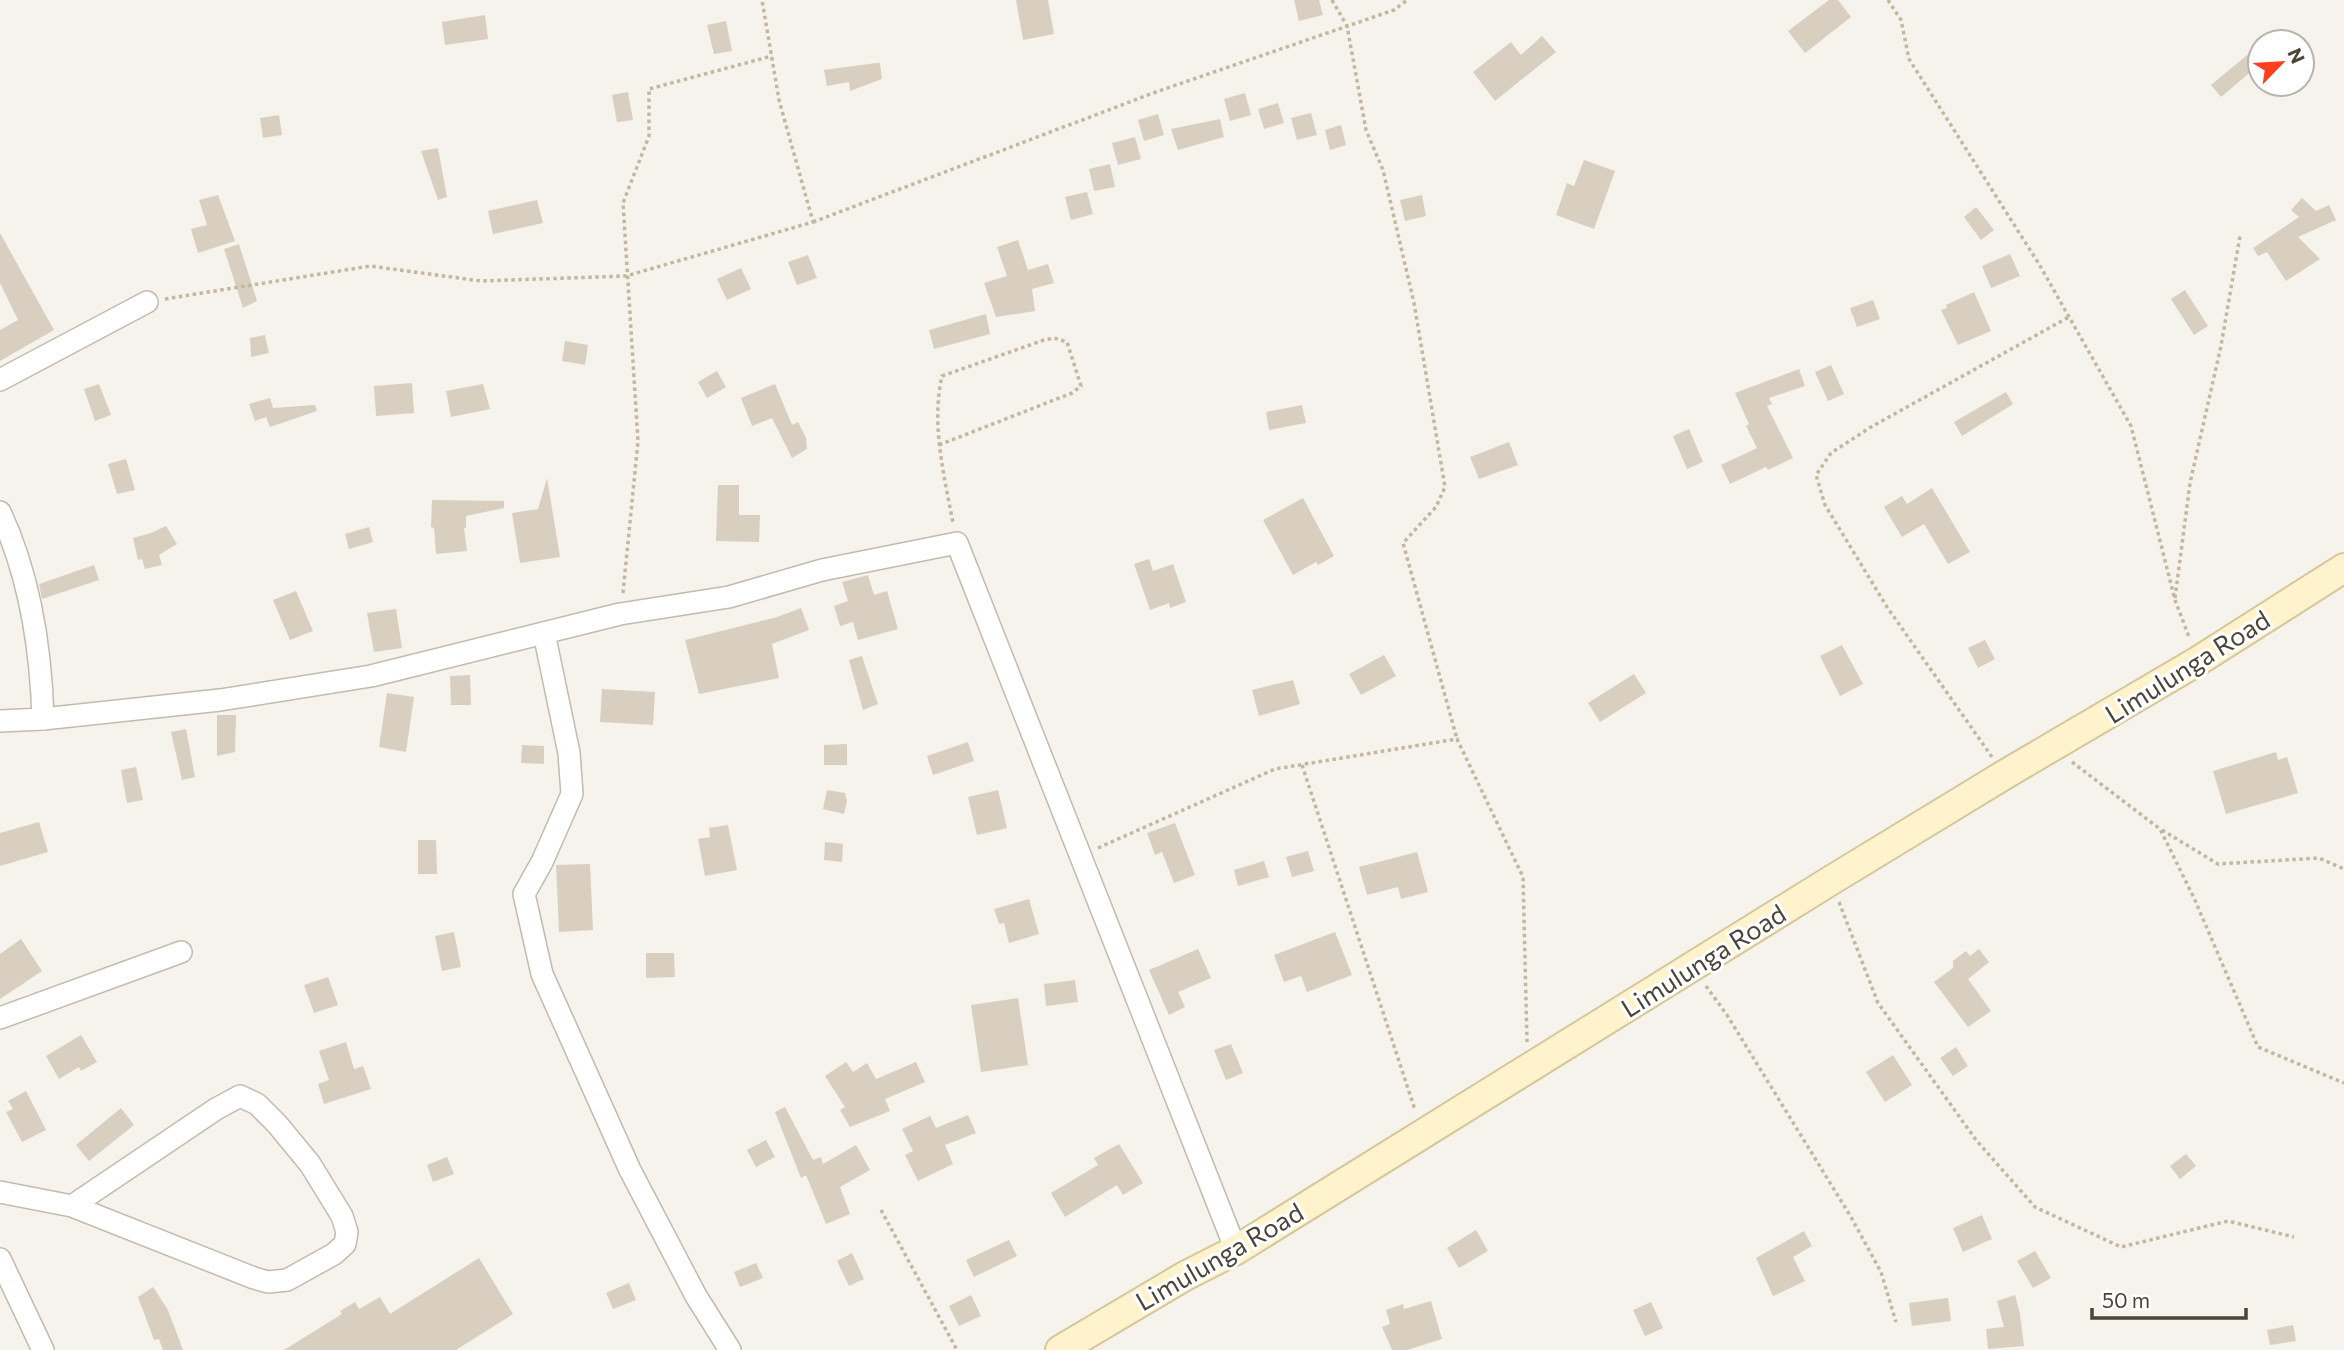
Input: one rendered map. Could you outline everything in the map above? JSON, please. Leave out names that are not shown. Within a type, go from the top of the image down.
[{"type":"main road","name":"Limulunga Road","points":[[1060,1350],[1185,1276],[1236,1250],[1830,881],[2198,661],[2344,568]]},
{"type":"street","points":[[0,380],[147,302]]},
{"type":"street","points":[[0,512],[8,553],[37,645],[43,719]]},
{"type":"street","points":[[0,721],[220,700],[371,676],[620,614],[729,597],[822,570],[957,543],[1236,1250]]},
{"type":"street","points":[[544,633],[569,753],[572,793],[542,862],[524,894],[542,974],[630,1170],[696,1296],[730,1350]]},
{"type":"street","points":[[0,1018],[181,952]]},
{"type":"street","points":[[0,1192],[72,1206],[268,1282],[287,1279],[334,1254],[345,1244],[347,1232],[342,1216],[310,1164],[257,1104],[240,1096],[72,1206]]},
{"type":"street","points":[[0,1259],[43,1350]]},
{"type":"path","points":[[762,0],[779,100],[813,222]]},
{"type":"path","points":[[1332,0],[1347,26],[1366,130],[1383,170],[1414,303],[1445,487],[1436,507],[1403,543],[1457,739],[1523,877],[1528,1068]]},
{"type":"path","points":[[147,302],[370,266],[481,281],[626,276],[813,222],[1156,92],[1394,10],[1407,0]]},
{"type":"path","points":[[1888,0],[1901,20],[1909,59],[2039,264],[2132,426],[2175,600],[2198,661]]},
{"type":"path","points":[[620,614],[638,441],[623,203],[649,136],[649,89],[772,56]]},
{"type":"path","points":[[2175,600],[2190,483],[2221,346],[2241,236]]},
{"type":"path","points":[[2004,775],[1887,607],[1825,505],[1816,475],[1830,453],[1871,427],[2069,317]]},
{"type":"path","points":[[939,445],[1072,393],[1081,386],[1067,342],[1054,338],[1044,340],[942,376],[939,388],[939,445],[957,543]]},
{"type":"path","points":[[1080,856],[1275,769],[1457,739]]},
{"type":"path","points":[[2053,747],[2160,829],[2218,864],[2319,858],[2344,869]]},
{"type":"path","points":[[1302,764],[1423,1132]]},
{"type":"path","points":[[2160,829],[2194,898],[2258,1047],[2344,1083]]},
{"type":"path","points":[[1830,881],[1878,1003],[1976,1140],[2035,1207],[2122,1247],[2228,1221],[2294,1237]]},
{"type":"path","points":[[1693,967],[1727,1015],[1851,1217],[1881,1272],[1896,1322]]},
{"type":"path","points":[[881,1210],[957,1350]]},
{"type":"building","points":[[1016,0],[1048,0],[1054,34],[1023,40]]},
{"type":"building","points":[[1294,0],[1319,0],[1323,15],[1299,21]]},
{"type":"building","points":[[1829,0],[1838,0],[1851,17],[1805,53],[1788,31]]},
{"type":"building","points":[[485,15],[488,39],[445,45],[442,22]]},
{"type":"building","points":[[726,21],[732,51],[714,54],[707,25]]},
{"type":"building","points":[[1542,36],[1556,52],[1495,101],[1473,72],[1511,42],[1521,55]]},
{"type":"building","points":[[2246,56],[2246,76],[2221,97],[2211,85]]},
{"type":"building","points":[[880,63],[882,79],[850,91],[849,82],[827,86],[824,70]]},
{"type":"building","points":[[628,92],[633,120],[617,122],[612,95]]},
{"type":"building","points":[[1245,93],[1251,115],[1230,121],[1224,99]]},
{"type":"building","points":[[1278,103],[1284,123],[1264,129],[1258,109]]},
{"type":"building","points":[[1311,113],[1317,135],[1297,140],[1291,118]]},
{"type":"building","points":[[1158,114],[1164,135],[1144,141],[1138,120]]},
{"type":"building","points":[[279,115],[282,135],[263,138],[260,118]]},
{"type":"building","points":[[1220,119],[1224,137],[1178,150],[1171,129]]},
{"type":"building","points":[[1341,125],[1346,145],[1330,150],[1325,130]]},
{"type":"building","points":[[1135,137],[1141,159],[1118,165],[1112,143]]},
{"type":"building","points":[[438,148],[447,197],[438,200],[421,151]]},
{"type":"building","points":[[1584,160],[1615,171],[1594,229],[1556,215],[1567,183],[1574,186]]},
{"type":"building","points":[[1110,164],[1115,187],[1094,191],[1089,169]]},
{"type":"building","points":[[1087,192],[1093,214],[1071,220],[1065,197]]},
{"type":"building","points":[[218,195],[235,241],[198,253],[191,229],[207,225],[199,200]]},
{"type":"building","points":[[1422,195],[1426,216],[1405,221],[1400,200]]},
{"type":"building","points":[[2302,198],[2316,211],[2329,205],[2336,220],[2298,237],[2320,259],[2286,281],[2267,252],[2258,256],[2253,248],[2299,217],[2291,210]]},
{"type":"building","points":[[537,200],[543,223],[493,234],[488,211]]},
{"type":"building","points":[[1976,207],[1994,230],[1981,240],[1964,217]]},
{"type":"building","points":[[0,233],[54,330],[0,361],[0,330],[18,320],[0,283]]},
{"type":"building","points":[[1018,240],[1028,270],[1048,264],[1054,283],[1032,289],[1035,311],[996,317],[984,283],[1007,276],[997,247]]},
{"type":"building","points":[[239,244],[257,301],[243,308],[224,249]]},
{"type":"building","points":[[2010,254],[2020,276],[1991,288],[1982,266]]},
{"type":"building","points":[[808,255],[817,278],[797,285],[788,262]]},
{"type":"building","points":[[741,268],[751,289],[727,300],[717,279]]},
{"type":"building","points":[[2185,290],[2208,326],[2194,335],[2171,299]]},
{"type":"building","points":[[1974,292],[1991,331],[1958,345],[1941,310]]},
{"type":"building","points":[[1873,300],[1880,319],[1857,327],[1850,308]]},
{"type":"building","points":[[986,314],[990,334],[934,349],[929,330]]},
{"type":"building","points":[[265,335],[269,353],[251,357],[250,338]]},
{"type":"building","points":[[565,341],[588,345],[585,365],[562,361]]},
{"type":"building","points":[[1831,365],[1844,394],[1828,401],[1815,372]]},
{"type":"building","points":[[1799,369],[1805,386],[1769,398],[1772,404],[1767,406],[1793,458],[1730,484],[1721,465],[1757,448],[1735,393]]},
{"type":"building","points":[[717,371],[726,387],[707,398],[698,382]]},
{"type":"building","points":[[412,383],[414,413],[376,416],[374,386]]},
{"type":"building","points":[[99,384],[111,415],[95,421],[84,389]]},
{"type":"building","points":[[483,384],[490,409],[451,417],[446,391]]},
{"type":"building","points":[[775,384],[792,425],[798,422],[806,438],[807,449],[792,458],[772,418],[752,426],[741,398]]},
{"type":"building","points":[[2006,392],[2013,404],[1962,436],[1954,422]]},
{"type":"building","points":[[270,398],[273,408],[315,405],[317,411],[270,427],[266,417],[255,421],[249,404]]},
{"type":"building","points":[[1302,405],[1306,423],[1269,430],[1266,412]]},
{"type":"building","points":[[1689,429],[1703,462],[1687,469],[1673,436]]},
{"type":"building","points":[[1509,442],[1518,465],[1479,479],[1470,457]]},
{"type":"building","points":[[126,459],[135,490],[117,494],[108,464]]},
{"type":"building","points":[[547,478],[560,557],[520,563],[512,513],[538,509]]},
{"type":"building","points":[[718,485],[739,485],[739,515],[760,515],[759,542],[716,541]]},
{"type":"building","points":[[1932,488],[1970,552],[1948,564],[1924,524],[1902,537],[1884,507],[1902,496],[1907,504]]},
{"type":"building","points":[[1303,498],[1334,556],[1318,565],[1316,562],[1293,575],[1263,520]]},
{"type":"building","points":[[432,500],[504,501],[504,508],[466,516],[464,528],[467,551],[436,554],[434,528],[431,527]]},
{"type":"building","points":[[166,526],[177,544],[159,555],[162,565],[145,569],[142,559],[138,560],[133,538]]},
{"type":"building","points":[[369,527],[373,542],[349,549],[345,534]]},
{"type":"building","points":[[1149,559],[1153,571],[1173,564],[1186,602],[1170,608],[1169,603],[1150,610],[1134,564]]},
{"type":"building","points":[[94,565],[99,580],[42,599],[39,584]]},
{"type":"building","points":[[868,575],[874,595],[887,591],[898,629],[858,640],[853,622],[840,626],[834,606],[848,601],[842,582]]},
{"type":"building","points":[[296,591],[313,631],[290,640],[273,600]]},
{"type":"building","points":[[801,608],[809,630],[772,644],[779,678],[699,694],[685,640],[777,617]]},
{"type":"building","points":[[396,609],[402,648],[374,652],[367,613]]},
{"type":"building","points":[[1985,640],[1995,659],[1978,668],[1968,648]]},
{"type":"building","points":[[1842,645],[1863,684],[1840,696],[1820,656]]},
{"type":"building","points":[[1384,655],[1396,676],[1361,695],[1349,674]]},
{"type":"building","points":[[862,656],[878,704],[863,710],[849,660]]},
{"type":"building","points":[[1634,674],[1646,693],[1600,722],[1588,703]]},
{"type":"building","points":[[470,675],[471,705],[451,705],[450,676]]},
{"type":"building","points":[[1293,680],[1300,704],[1259,716],[1252,690]]},
{"type":"building","points":[[602,689],[655,692],[653,725],[600,722]]},
{"type":"building","points":[[387,693],[414,697],[406,752],[379,747]]},
{"type":"building","points":[[217,715],[236,715],[235,752],[217,756]]},
{"type":"building","points":[[186,729],[195,777],[182,780],[171,732]]},
{"type":"building","points":[[968,742],[974,761],[933,775],[927,756]]},
{"type":"building","points":[[847,744],[847,765],[824,765],[824,745]]},
{"type":"building","points":[[522,745],[544,746],[544,764],[521,763]]},
{"type":"building","points":[[2276,752],[2278,760],[2287,757],[2298,793],[2226,814],[2213,771]]},
{"type":"building","points":[[136,767],[143,800],[127,803],[121,770]]},
{"type":"building","points":[[827,790],[845,793],[847,801],[844,814],[823,809]]},
{"type":"building","points":[[998,790],[1007,828],[977,835],[968,797]]},
{"type":"building","points":[[39,822],[48,852],[0,866],[0,833]]},
{"type":"building","points":[[1175,823],[1195,875],[1174,883],[1162,852],[1155,855],[1147,833]]},
{"type":"building","points":[[728,825],[737,870],[705,876],[698,839],[710,837],[709,828]]},
{"type":"building","points":[[418,840],[436,840],[437,874],[418,874]]},
{"type":"building","points":[[825,842],[843,844],[842,862],[824,860]]},
{"type":"building","points":[[1308,851],[1314,871],[1292,877],[1286,857]]},
{"type":"building","points":[[1417,852],[1428,892],[1401,899],[1398,887],[1367,895],[1359,867]]},
{"type":"building","points":[[1264,861],[1269,877],[1238,886],[1234,870]]},
{"type":"building","points":[[590,864],[593,930],[559,932],[556,865]]},
{"type":"building","points":[[1029,899],[1039,934],[1009,943],[1004,923],[999,924],[994,909]]},
{"type":"building","points":[[454,932],[461,967],[442,971],[435,936]]},
{"type":"building","points":[[1335,932],[1352,975],[1307,992],[1301,976],[1284,982],[1274,955]]},
{"type":"building","points":[[21,939],[42,971],[0,999],[0,954]]},
{"type":"building","points":[[1198,949],[1211,978],[1178,992],[1185,1007],[1169,1015],[1149,970]]},
{"type":"building","points":[[1979,949],[1989,962],[1968,979],[1991,1011],[1968,1027],[1934,982],[1953,968],[1953,961],[1966,951],[1970,956]]},
{"type":"building","points":[[646,953],[674,953],[675,977],[646,978]]},
{"type":"building","points":[[328,977],[338,1005],[314,1013],[304,985]]},
{"type":"building","points":[[1075,980],[1078,1002],[1046,1006],[1044,984]]},
{"type":"building","points":[[1018,998],[1028,1065],[981,1072],[971,1005]]},
{"type":"building","points":[[81,1035],[97,1062],[81,1071],[79,1067],[59,1079],[46,1056]]},
{"type":"building","points":[[346,1042],[354,1069],[363,1066],[371,1089],[324,1104],[318,1084],[329,1080],[319,1051]]},
{"type":"building","points":[[1231,1044],[1243,1073],[1226,1080],[1214,1050]]},
{"type":"building","points":[[1956,1047],[1968,1066],[1953,1076],[1940,1058]]},
{"type":"building","points":[[1893,1055],[1912,1085],[1885,1102],[1866,1072]]},
{"type":"building","points":[[846,1062],[853,1072],[867,1063],[876,1079],[916,1062],[925,1082],[885,1099],[890,1111],[850,1127],[840,1110],[845,1107],[825,1076]]},
{"type":"building","points":[[26,1091],[46,1130],[22,1142],[6,1112],[13,1109],[8,1101]]},
{"type":"building","points":[[785,1107],[813,1160],[821,1157],[823,1164],[856,1145],[870,1170],[840,1187],[850,1214],[826,1224],[806,1175],[801,1178],[775,1112]]},
{"type":"building","points":[[121,1108],[134,1125],[89,1161],[76,1145]]},
{"type":"building","points":[[968,1115],[976,1133],[945,1145],[953,1164],[918,1181],[905,1155],[913,1151],[902,1129],[930,1116],[936,1128]]},
{"type":"building","points":[[766,1140],[775,1157],[756,1167],[747,1150]]},
{"type":"building","points":[[1119,1144],[1143,1183],[1123,1195],[1117,1185],[1065,1217],[1051,1193],[1098,1165],[1094,1158]]},
{"type":"building","points":[[2186,1154],[2196,1166],[2180,1179],[2170,1166]]},
{"type":"building","points":[[447,1157],[454,1174],[433,1182],[427,1165]]},
{"type":"building","points":[[1982,1215],[1992,1239],[1963,1252],[1953,1228]]},
{"type":"building","points":[[1476,1230],[1488,1251],[1459,1268],[1447,1248]]},
{"type":"building","points":[[1804,1231],[1812,1246],[1793,1257],[1805,1281],[1773,1296],[1756,1258]]},
{"type":"building","points":[[1009,1240],[1017,1256],[974,1277],[966,1260]]},
{"type":"building","points":[[2035,1251],[2051,1278],[2033,1288],[2017,1261]]},
{"type":"building","points":[[852,1253],[864,1279],[849,1286],[837,1261]]},
{"type":"building","points":[[479,1258],[513,1314],[456,1350],[284,1350],[342,1314],[340,1311],[355,1302],[359,1309],[380,1297],[390,1314]]},
{"type":"building","points":[[756,1263],[763,1278],[740,1287],[734,1272]]},
{"type":"building","points":[[629,1283],[636,1300],[613,1309],[606,1293]]},
{"type":"building","points":[[153,1287],[168,1310],[183,1350],[163,1350],[159,1339],[154,1340],[138,1297]]},
{"type":"building","points":[[971,1295],[981,1316],[959,1326],[949,1306]]},
{"type":"building","points":[[2015,1295],[2024,1346],[1988,1349],[1986,1329],[2004,1327],[1997,1301]]},
{"type":"building","points":[[1948,1298],[1951,1321],[1912,1326],[1909,1303]]},
{"type":"building","points":[[1431,1301],[1442,1339],[1407,1350],[1392,1350],[1382,1327],[1390,1324],[1386,1310],[1403,1304],[1404,1309]]},
{"type":"building","points":[[1651,1302],[1663,1328],[1645,1336],[1633,1310]]},
{"type":"building","points":[[2293,1325],[2296,1341],[2270,1345],[2267,1330]]}]
